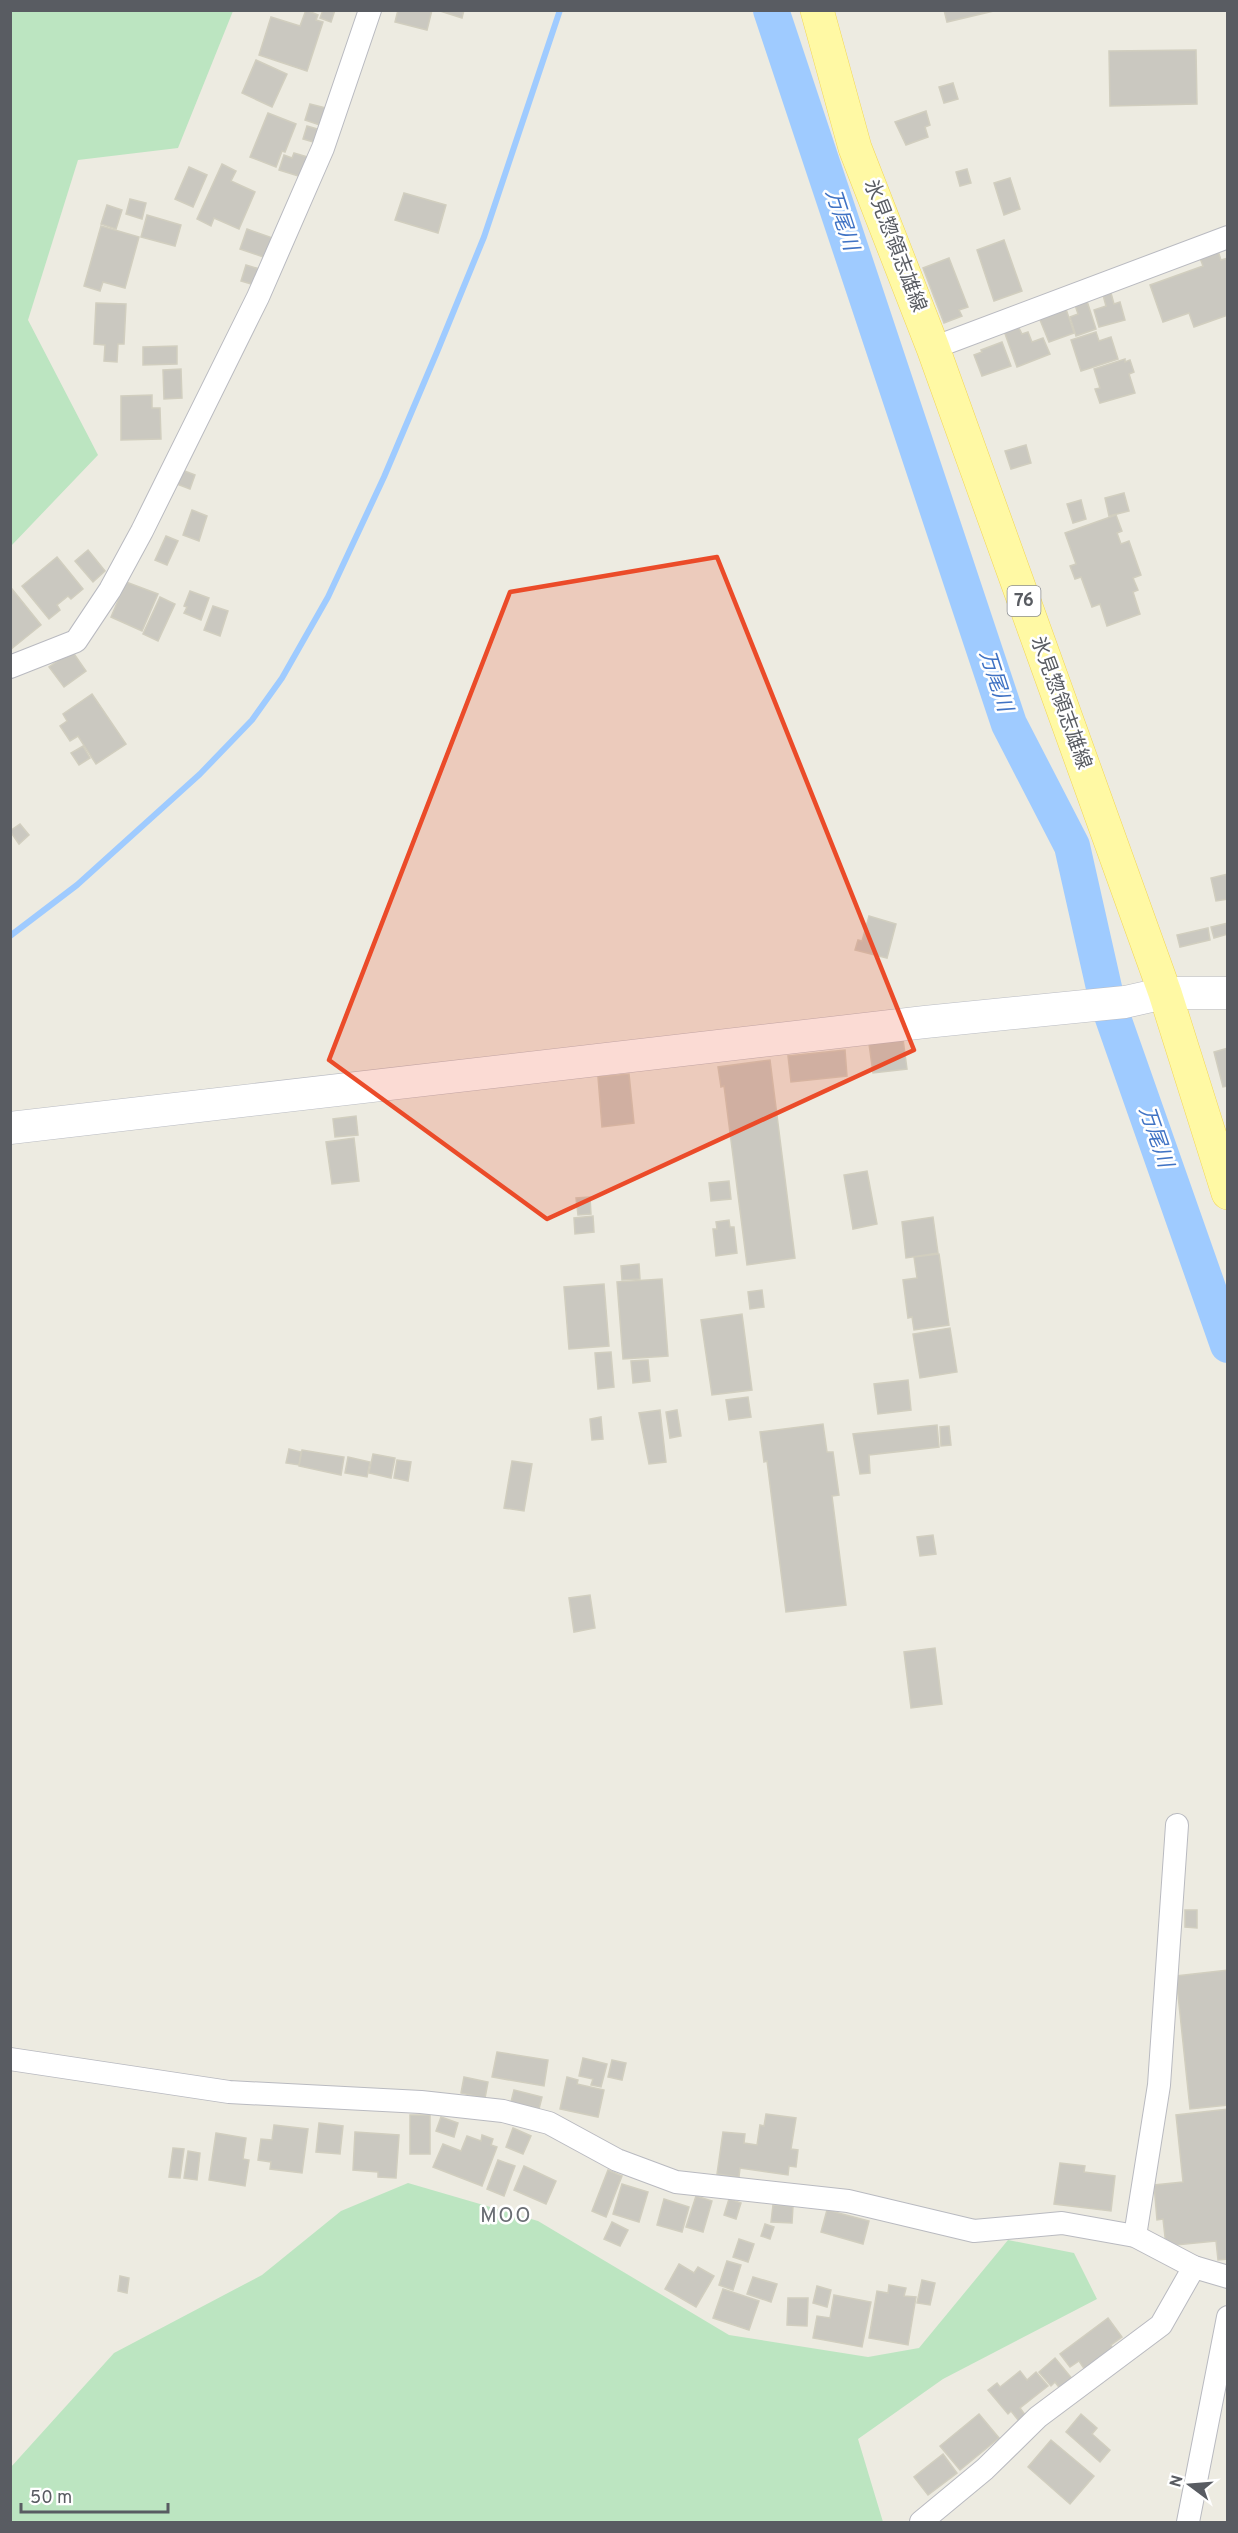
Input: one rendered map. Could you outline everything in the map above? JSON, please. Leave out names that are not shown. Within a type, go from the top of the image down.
[{"type":"main road","name":"氷見惣領志雄線","points":[[817,10],[855,148],[933,348],[1165,993],[1227,1193]]},
{"type":"street","points":[[10,667],[76,641],[126,561],[258,297],[294,219],[323,148],[370,10]]},
{"type":"street","points":[[933,348],[1227,237]]},
{"type":"street","points":[[10,1128],[1062,1007],[1125,1002],[1165,993],[1227,993]]},
{"type":"street","points":[[1135,2236],[1159,2085],[1177,1825]]},
{"type":"street","points":[[10,2058],[229,2092],[421,2102],[503,2111],[549,2123],[617,2160],[676,2182],[848,2201],[975,2231],[1062,2223],[1135,2236],[1194,2267],[1227,2277]]},
{"type":"street","points":[[921,2523],[985,2469],[1038,2417],[1161,2325],[1194,2267]]},
{"type":"street","points":[[1188,2523],[1227,2317]]},
{"type":"highlighted area","points":[[717,557],[914,1050],[547,1219],[329,1060],[510,592]]},
{"type":"green space","points":[[11,10],[233,11],[178,148],[78,160],[28,320],[98,455],[11,546]]},
{"type":"green space","points":[[408,2183],[538,2221],[729,2335],[868,2357],[919,2348],[1008,2240],[1074,2253],[1097,2299],[943,2379],[858,2439],[883,2522],[11,2522],[11,2467],[114,2353],[262,2275],[341,2211]]},
{"type":"building","points":[[306,10],[318,15],[316,20],[323,22],[307,71],[259,55],[271,17],[300,26]]},
{"type":"building","points":[[323,10],[335,10],[331,22],[320,18]]},
{"type":"building","points":[[398,10],[432,10],[427,30],[395,22]]},
{"type":"building","points":[[437,10],[464,10],[462,18]]},
{"type":"building","points":[[944,10],[998,10],[947,22]]},
{"type":"building","points":[[1196,50],[1197,104],[1110,106],[1109,51]]},
{"type":"building","points":[[256,60],[287,74],[272,107],[242,93]]},
{"type":"building","points":[[953,83],[958,99],[944,103],[939,87]]},
{"type":"building","points":[[310,104],[326,108],[320,125],[305,120]]},
{"type":"building","points":[[926,111],[930,125],[925,127],[928,137],[906,145],[895,122]]},
{"type":"building","points":[[268,113],[296,124],[285,152],[282,151],[276,167],[250,157]]},
{"type":"building","points":[[307,126],[321,130],[317,143],[303,139]]},
{"type":"building","points":[[294,153],[311,158],[305,178],[279,170],[284,155],[292,158]]},
{"type":"building","points":[[222,164],[236,171],[231,181],[255,192],[239,229],[214,218],[211,226],[197,219]]},
{"type":"building","points":[[189,167],[207,175],[193,207],[175,199]]},
{"type":"building","points":[[967,169],[971,183],[960,186],[956,172]]},
{"type":"building","points":[[1010,178],[1020,209],[1004,215],[994,183]]},
{"type":"building","points":[[404,193],[446,205],[438,233],[395,220]]},
{"type":"building","points":[[130,199],[146,203],[142,219],[126,214]]},
{"type":"building","points":[[107,205],[122,210],[116,229],[101,224]]},
{"type":"building","points":[[147,215],[181,225],[175,246],[141,237]]},
{"type":"building","points":[[101,226],[139,237],[125,288],[103,282],[100,291],[84,286]]},
{"type":"building","points":[[247,229],[278,240],[272,260],[240,249]]},
{"type":"building","points":[[1004,240],[1022,291],[994,301],[977,250]]},
{"type":"building","points":[[1218,251],[1221,260],[1228,258],[1228,315],[1194,327],[1189,313],[1163,322],[1150,285],[1203,266],[1200,258]]},
{"type":"building","points":[[949,258],[968,307],[959,310],[962,316],[944,323],[923,268]]},
{"type":"building","points":[[246,265],[263,270],[258,286],[241,281]]},
{"type":"building","points":[[1111,293],[1114,304],[1120,302],[1125,320],[1099,327],[1094,310],[1106,306],[1103,295]]},
{"type":"building","points":[[1086,298],[1096,329],[1076,336],[1070,317],[1078,314],[1074,302]]},
{"type":"building","points":[[96,303],[126,304],[124,344],[118,344],[117,362],[104,361],[105,345],[94,344]]},
{"type":"building","points":[[1065,306],[1074,333],[1049,342],[1038,315]]},
{"type":"building","points":[[1018,326],[1022,334],[1028,332],[1032,342],[1043,338],[1050,354],[1017,367],[1004,331]]},
{"type":"building","points":[[1096,332],[1099,341],[1111,337],[1118,359],[1081,371],[1071,340]]},
{"type":"building","points":[[1002,342],[1011,366],[982,376],[974,355]]},
{"type":"building","points":[[177,346],[177,364],[143,365],[143,347]]},
{"type":"building","points":[[1125,359],[1125,362],[1130,360],[1134,372],[1129,374],[1135,393],[1100,403],[1095,389],[1100,388],[1094,369]]},
{"type":"building","points":[[181,369],[182,398],[164,399],[163,370]]},
{"type":"building","points":[[152,395],[152,408],[160,408],[161,439],[121,440],[121,396]]},
{"type":"building","points":[[1026,445],[1031,463],[1011,469],[1005,451]]},
{"type":"building","points":[[182,470],[195,475],[190,489],[177,484]]},
{"type":"building","points":[[1124,493],[1129,511],[1109,516],[1105,498]]},
{"type":"building","points":[[1081,500],[1086,519],[1073,523],[1067,504]]},
{"type":"building","points":[[192,510],[207,516],[199,541],[183,535]]},
{"type":"building","points":[[1116,515],[1122,531],[1117,533],[1121,544],[1129,541],[1141,575],[1133,578],[1138,590],[1133,592],[1140,614],[1107,626],[1100,604],[1092,607],[1081,577],[1075,579],[1070,566],[1076,564],[1065,533]]},
{"type":"building","points":[[166,536],[178,541],[167,565],[155,560]]},
{"type":"building","points":[[88,550],[105,571],[93,582],[75,561]]},
{"type":"building","points":[[57,557],[83,589],[71,599],[68,596],[57,605],[60,610],[49,619],[22,586]]},
{"type":"building","points":[[126,582],[158,594],[142,631],[111,617]]},
{"type":"building","points":[[12,589],[41,625],[10,650],[10,590]]},
{"type":"building","points":[[190,591],[209,598],[201,620],[184,613],[187,607],[184,606]]},
{"type":"building","points":[[160,597],[175,604],[158,641],[143,634]]},
{"type":"building","points":[[213,606],[228,611],[220,636],[204,630]]},
{"type":"building","points":[[72,651],[86,671],[64,687],[49,667]]},
{"type":"building","points":[[92,694],[126,744],[96,764],[78,736],[70,741],[60,726],[67,721],[63,714]]},
{"type":"building","points":[[83,746],[90,758],[79,765],[71,753]]},
{"type":"building","points":[[20,824],[29,835],[19,844],[10,831]]},
{"type":"building","points":[[1228,874],[1228,899],[1216,901],[1211,878]]},
{"type":"building","points":[[869,916],[896,924],[887,958],[855,950],[858,940],[862,941]]},
{"type":"building","points":[[1228,923],[1228,934],[1214,938],[1211,927]]},
{"type":"building","points":[[1208,928],[1210,940],[1180,947],[1177,935]]},
{"type":"building","points":[[903,1039],[907,1069],[873,1073],[869,1044]]},
{"type":"building","points":[[1228,1048],[1228,1086],[1223,1087],[1214,1052]]},
{"type":"building","points":[[845,1050],[847,1076],[791,1082],[788,1056]]},
{"type":"building","points":[[770,1060],[795,1258],[747,1265],[724,1086],[721,1087],[718,1067]]},
{"type":"building","points":[[629,1074],[634,1123],[602,1127],[598,1077]]},
{"type":"building","points":[[356,1116],[358,1135],[335,1137],[333,1119]]},
{"type":"building","points":[[354,1138],[359,1181],[332,1184],[326,1142]]},
{"type":"building","points":[[867,1171],[877,1224],[853,1229],[844,1175]]},
{"type":"building","points":[[729,1181],[731,1199],[711,1201],[709,1183]]},
{"type":"building","points":[[590,1197],[591,1214],[578,1215],[576,1198]]},
{"type":"building","points":[[593,1216],[594,1232],[575,1234],[574,1218]]},
{"type":"building","points":[[933,1217],[938,1253],[906,1258],[902,1222]]},
{"type":"building","points":[[729,1220],[730,1227],[734,1227],[737,1253],[716,1256],[713,1229],[717,1229],[716,1222]]},
{"type":"building","points":[[939,1254],[949,1325],[914,1330],[912,1317],[908,1318],[903,1280],[917,1278],[914,1257]]},
{"type":"building","points":[[639,1264],[640,1279],[622,1280],[621,1266]]},
{"type":"building","points":[[662,1279],[668,1356],[623,1359],[617,1282]]},
{"type":"building","points":[[604,1284],[609,1346],[569,1349],[564,1287]]},
{"type":"building","points":[[762,1290],[764,1307],[750,1309],[748,1292]]},
{"type":"building","points":[[742,1314],[752,1390],[712,1395],[701,1320]]},
{"type":"building","points":[[950,1328],[957,1372],[920,1378],[913,1334]]},
{"type":"building","points":[[611,1352],[614,1387],[598,1389],[595,1353]]},
{"type":"building","points":[[648,1360],[650,1381],[633,1383],[631,1361]]},
{"type":"building","points":[[908,1380],[911,1410],[878,1414],[874,1384]]},
{"type":"building","points":[[748,1397],[751,1417],[729,1420],[726,1400]]},
{"type":"building","points":[[660,1410],[666,1462],[649,1464],[639,1413]]},
{"type":"building","points":[[677,1410],[681,1436],[670,1438],[666,1412]]},
{"type":"building","points":[[601,1417],[603,1439],[592,1440],[590,1419]]},
{"type":"building","points":[[823,1424],[827,1452],[833,1452],[839,1495],[832,1496],[846,1605],[786,1612],[767,1461],[764,1462],[760,1432]]},
{"type":"building","points":[[937,1425],[939,1447],[869,1455],[870,1473],[860,1474],[853,1434]]},
{"type":"building","points":[[949,1426],[951,1445],[941,1446],[940,1427]]},
{"type":"building","points":[[289,1449],[301,1452],[299,1465],[286,1463]]},
{"type":"building","points":[[302,1450],[344,1457],[341,1475],[299,1466]]},
{"type":"building","points":[[373,1454],[395,1458],[391,1478],[369,1473]]},
{"type":"building","points":[[348,1457],[370,1462],[367,1477],[345,1473]]},
{"type":"building","points":[[397,1460],[411,1462],[408,1481],[394,1478]]},
{"type":"building","points":[[512,1461],[532,1464],[524,1511],[504,1508]]},
{"type":"building","points":[[933,1535],[936,1554],[920,1556],[917,1537]]},
{"type":"building","points":[[590,1595],[595,1628],[574,1632],[569,1598]]},
{"type":"building","points":[[935,1648],[942,1704],[911,1708],[904,1652]]},
{"type":"building","points":[[1185,1910],[1197,1910],[1197,1928],[1185,1927]]},
{"type":"building","points":[[1228,1970],[1228,2105],[1190,2109],[1176,1976]]},
{"type":"building","points":[[497,2052],[548,2060],[544,2086],[492,2077]]},
{"type":"building","points":[[583,2058],[607,2064],[601,2087],[591,2085],[593,2079],[579,2076]]},
{"type":"building","points":[[612,2060],[626,2063],[622,2080],[608,2077]]},
{"type":"building","points":[[464,2077],[488,2082],[485,2098],[461,2093]]},
{"type":"building","points":[[567,2077],[578,2080],[577,2084],[604,2090],[598,2117],[560,2109]]},
{"type":"building","points":[[514,2090],[542,2097],[539,2109],[511,2102]]},
{"type":"building","points":[[1228,2109],[1228,2259],[1218,2260],[1216,2241],[1166,2246],[1163,2219],[1157,2220],[1154,2185],[1183,2182],[1176,2115]]},
{"type":"building","points":[[766,2114],[796,2118],[791,2149],[798,2150],[796,2167],[789,2166],[788,2175],[740,2168],[739,2177],[717,2174],[723,2132],[745,2134],[744,2143],[757,2145],[760,2125],[764,2126]]},
{"type":"building","points":[[410,2115],[430,2115],[430,2154],[410,2154]]},
{"type":"building","points":[[441,2117],[458,2123],[454,2137],[436,2131]]},
{"type":"building","points":[[319,2123],[343,2126],[340,2154],[316,2152]]},
{"type":"building","points":[[274,2125],[308,2129],[302,2173],[270,2169],[271,2162],[258,2160],[261,2139],[272,2140]]},
{"type":"building","points":[[513,2128],[531,2136],[523,2154],[506,2147]]},
{"type":"building","points":[[355,2132],[399,2135],[396,2178],[378,2177],[378,2172],[353,2170]]},
{"type":"building","points":[[216,2133],[246,2138],[243,2159],[249,2160],[245,2186],[209,2180]]},
{"type":"building","points":[[482,2135],[493,2139],[491,2145],[497,2147],[482,2186],[433,2167],[443,2144],[461,2151],[467,2136],[481,2141]]},
{"type":"building","points":[[173,2148],[184,2149],[180,2178],[169,2177]]},
{"type":"building","points":[[188,2151],[200,2153],[197,2180],[184,2178]]},
{"type":"building","points":[[498,2160],[515,2166],[504,2196],[487,2189]]},
{"type":"building","points":[[1060,2163],[1085,2166],[1084,2172],[1115,2176],[1111,2211],[1054,2204]]},
{"type":"building","points":[[524,2166],[556,2181],[546,2204],[514,2190]]},
{"type":"building","points":[[608,2170],[622,2176],[606,2217],[592,2211]]},
{"type":"building","points":[[622,2184],[648,2192],[639,2222],[613,2214]]},
{"type":"building","points":[[696,2196],[712,2201],[703,2232],[686,2227]]},
{"type":"building","points":[[664,2199],[689,2207],[682,2232],[657,2225]]},
{"type":"building","points":[[729,2199],[741,2203],[736,2219],[724,2215]]},
{"type":"building","points":[[773,2205],[793,2206],[792,2223],[771,2222]]},
{"type":"building","points":[[827,2210],[869,2221],[863,2244],[821,2232]]},
{"type":"building","points":[[612,2222],[628,2230],[620,2246],[604,2239]]},
{"type":"building","points":[[765,2224],[774,2227],[770,2239],[761,2236]]},
{"type":"building","points":[[739,2239],[754,2244],[748,2262],[733,2257]]},
{"type":"building","points":[[727,2261],[741,2265],[733,2290],[719,2285]]},
{"type":"building","points":[[679,2264],[694,2273],[698,2267],[714,2276],[696,2307],[665,2289]]},
{"type":"building","points":[[120,2276],[129,2278],[127,2293],[118,2291]]},
{"type":"building","points":[[753,2277],[777,2284],[771,2302],[747,2294]]},
{"type":"building","points":[[922,2280],[935,2283],[930,2305],[917,2303]]},
{"type":"building","points":[[889,2285],[906,2288],[904,2296],[916,2297],[908,2345],[869,2338],[877,2291],[888,2293]]},
{"type":"building","points":[[817,2286],[831,2290],[827,2307],[813,2303]]},
{"type":"building","points":[[723,2289],[759,2301],[749,2330],[713,2318]]},
{"type":"building","points":[[834,2295],[871,2302],[862,2347],[813,2338],[817,2316],[830,2318]]},
{"type":"building","points":[[788,2298],[808,2298],[807,2326],[787,2325]]},
{"type":"building","points":[[1108,2318],[1122,2337],[1111,2345],[1113,2349],[1085,2370],[1079,2361],[1070,2367],[1060,2354]]},
{"type":"building","points":[[1055,2358],[1073,2380],[1061,2390],[1055,2382],[1051,2386],[1039,2372]]},
{"type":"building","points":[[1020,2371],[1027,2380],[1036,2372],[1048,2386],[1020,2408],[1026,2416],[1019,2421],[1011,2411],[1008,2414],[988,2390],[997,2383],[1000,2387]]},
{"type":"building","points":[[979,2414],[999,2438],[960,2470],[940,2446]]},
{"type":"building","points":[[1081,2414],[1097,2428],[1092,2434],[1110,2450],[1100,2462],[1066,2432]]},
{"type":"building","points":[[1051,2440],[1094,2476],[1070,2504],[1028,2467]]},
{"type":"building","points":[[943,2454],[957,2473],[928,2495],[914,2477]]},
{"type":"waterway","points":[[10,936],[77,885],[200,774],[252,720],[282,678],[328,597],[384,477],[437,352],[484,237],[560,10]]},
{"type":"waterway","name":"万尾川","points":[[771,10],[1009,724],[1072,846],[1107,1001],[1228,1345]]},
{"type":"district","name":"MOO","points":[[506,2216]]}]
